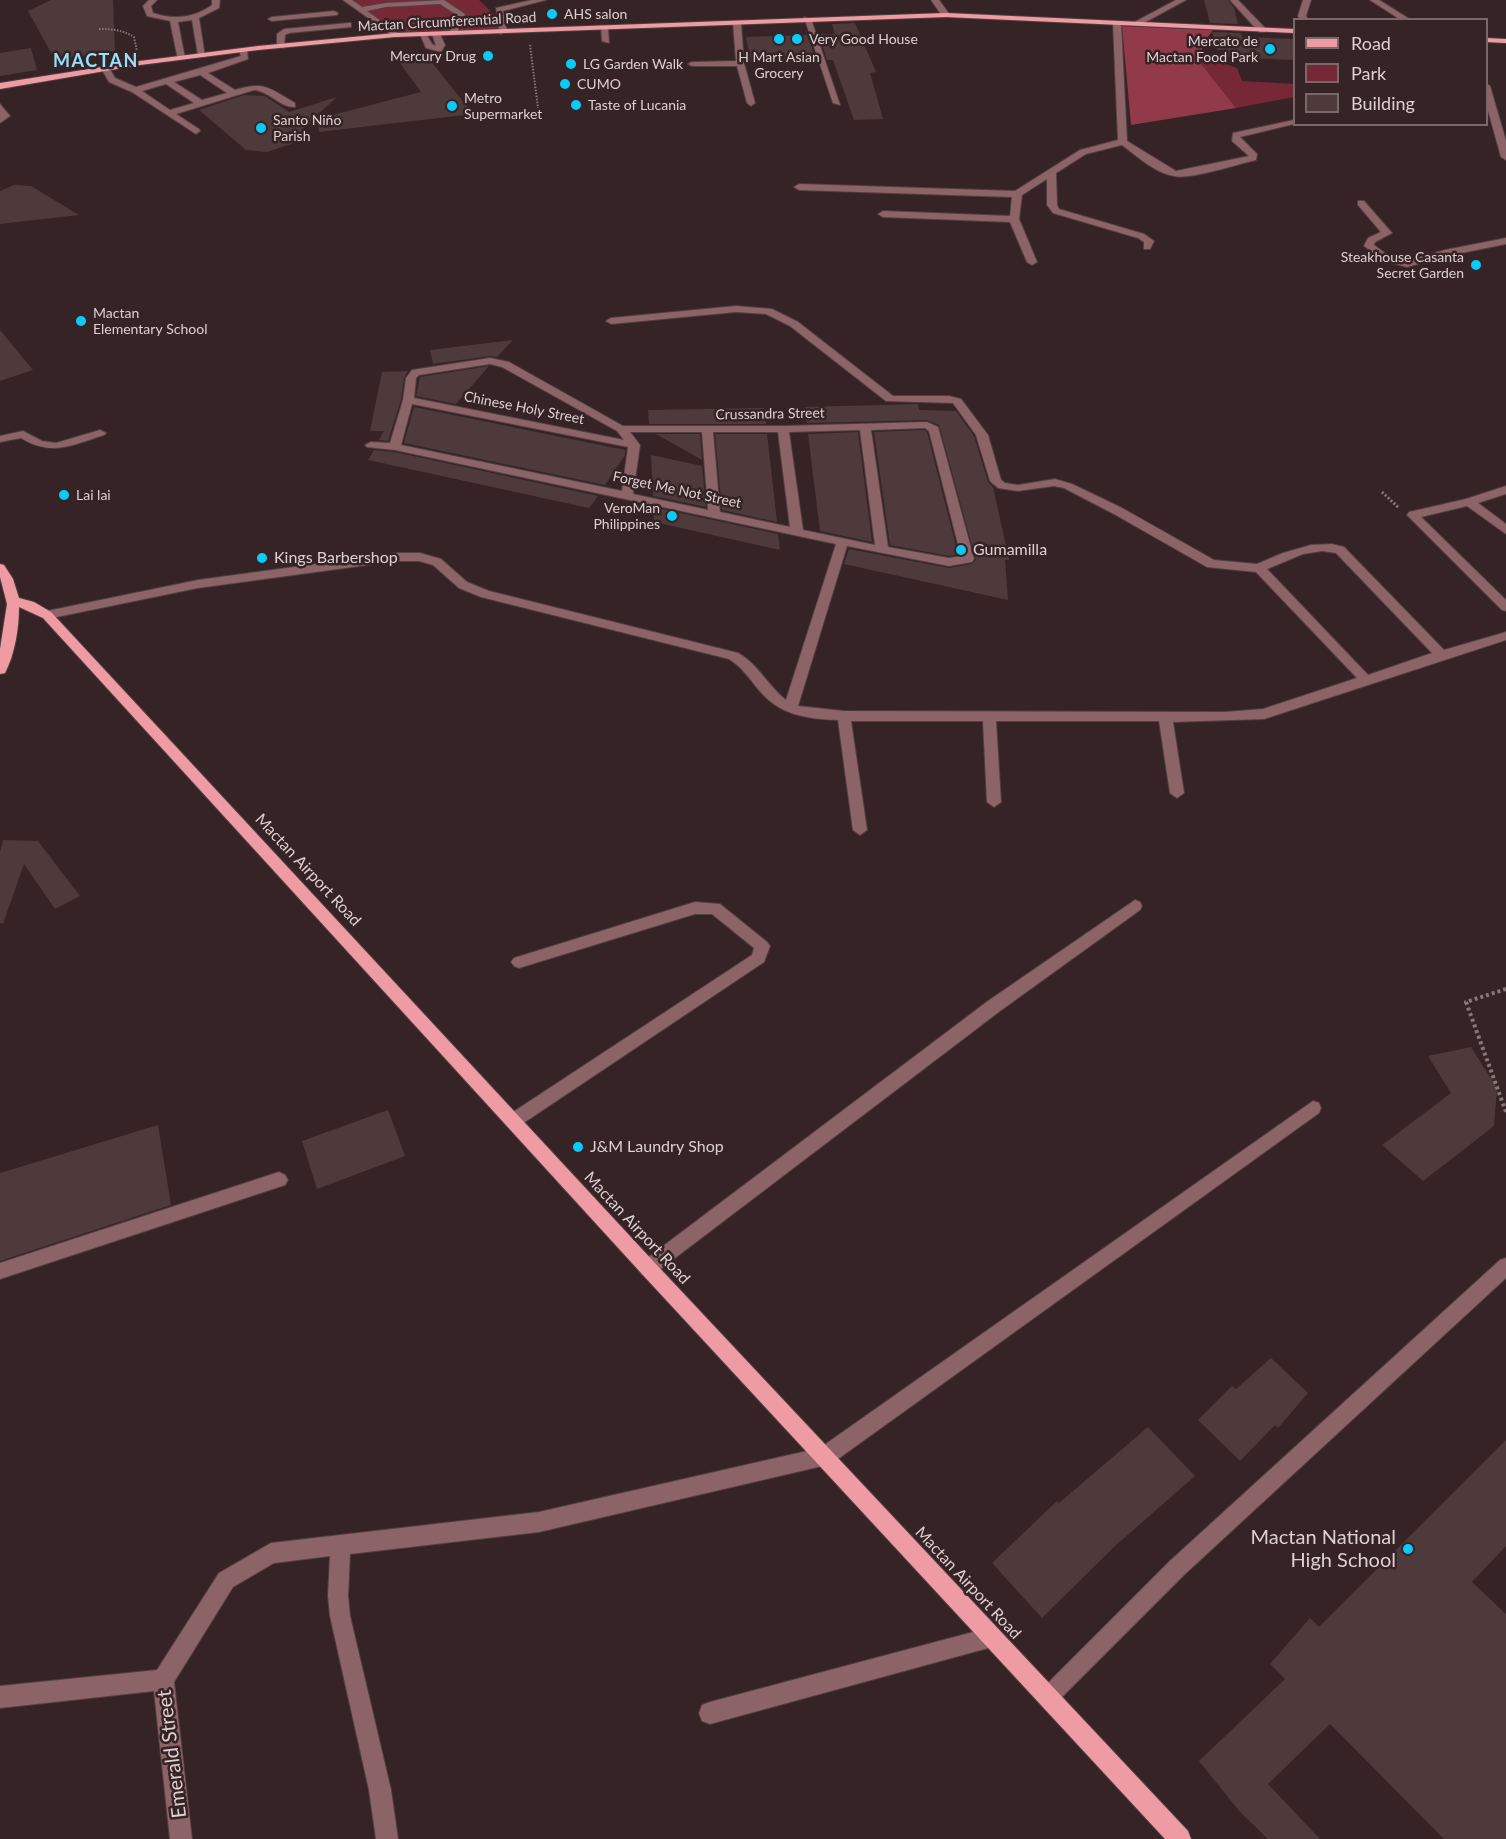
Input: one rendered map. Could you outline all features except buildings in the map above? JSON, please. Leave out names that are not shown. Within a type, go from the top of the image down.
[{"type":"main road","name":"Mactan Circumferential Road","points":[[0,87],[140,63],[395,35],[946,15],[1293,31]]},
{"type":"main road","points":[[1488,40],[1506,41]]},
{"type":"main road","points":[[0,568],[9,584],[12,601],[0,670]]},
{"type":"main road","name":"Mactan Airport Road","points":[[12,601],[30,605],[47,615],[648,1268],[1180,1839]]},
{"type":"street","points":[[153,0],[147,6],[150,14],[174,19],[195,17],[212,10],[216,6],[216,0]]},
{"type":"street","points":[[347,0],[395,35]]},
{"type":"street","points":[[503,32],[499,10],[542,0]]},
{"type":"street","points":[[935,0],[946,15]]},
{"type":"street","points":[[1135,24],[1182,0]]},
{"type":"street","points":[[1234,0],[1262,30]]},
{"type":"street","points":[[1303,18],[1307,0]]},
{"type":"street","points":[[1374,0],[1404,18]]},
{"type":"street","points":[[361,10],[386,5],[440,1],[462,14],[453,33]]},
{"type":"street","points":[[272,19],[334,13]]},
{"type":"street","points":[[195,17],[202,55]]},
{"type":"street","points":[[174,19],[181,58]]},
{"type":"street","points":[[807,19],[837,103]]},
{"type":"street","points":[[737,23],[740,63],[750,104]]},
{"type":"street","points":[[1117,23],[1123,142]]},
{"type":"street","points":[[281,46],[281,34],[287,31],[348,25]]},
{"type":"street","points":[[604,28],[606,41]]},
{"type":"street","points":[[422,34],[429,46],[438,50],[441,45],[436,34]]},
{"type":"street","points":[[135,90],[245,57],[243,50]]},
{"type":"street","points":[[692,64],[740,63]]},
{"type":"street","points":[[105,68],[112,80],[135,90],[196,131]]},
{"type":"street","points":[[201,72],[232,92]]},
{"type":"street","points":[[166,80],[200,103]]},
{"type":"street","points":[[169,113],[232,92],[263,88],[292,105]]},
{"type":"street","points":[[1488,93],[1506,157]]},
{"type":"street","points":[[0,107],[6,116],[0,120]]},
{"type":"street","points":[[799,187],[1017,194],[1052,174],[1083,152],[1123,142],[1172,173],[1184,175],[1203,168],[1253,158],[1254,156],[1235,139],[1236,135],[1293,122]]},
{"type":"street","points":[[1052,174],[1052,205],[1056,211],[1141,236],[1149,241],[1147,247]]},
{"type":"street","points":[[1017,194],[1014,219],[1032,262]]},
{"type":"street","points":[[1361,203],[1387,233],[1371,240],[1370,246],[1376,253],[1400,263],[1414,263],[1445,253],[1506,241]]},
{"type":"street","points":[[883,214],[1014,219]]},
{"type":"street","points":[[611,321],[736,309],[768,311],[794,324],[890,399],[957,401],[985,440],[996,481],[1002,486],[1018,488],[1055,482],[1068,486],[1118,511],[1194,556],[1219,565],[1259,568],[1271,561],[1319,547],[1333,546],[1340,550],[1441,655]]},
{"type":"street","points":[[395,447],[408,400],[411,378],[416,372],[499,362],[621,429],[634,446],[627,495]]},
{"type":"street","name":"Chinese Holy Street","points":[[408,400],[634,446]]},
{"type":"street","name":"Crussandra Street","points":[[621,429],[707,430],[927,425],[934,429],[967,552]]},
{"type":"street","points":[[865,427],[882,550]]},
{"type":"street","points":[[783,429],[797,531]]},
{"type":"street","points":[[707,430],[714,513]]},
{"type":"street","points":[[0,439],[23,434],[39,444],[57,446],[100,433]]},
{"type":"street","name":"Forget Me Not Street","points":[[371,445],[395,447],[948,562],[968,559],[967,552]]},
{"type":"street","points":[[1506,490],[1469,502],[1413,515],[1506,608]]},
{"type":"street","points":[[1469,502],[1506,530]]},
{"type":"street","points":[[790,709],[834,564],[843,542]]},
{"type":"street","points":[[47,615],[198,584],[397,557],[420,557],[437,562],[463,585],[485,594],[733,656],[747,665],[774,699],[790,709],[813,715],[844,716],[1225,717],[1264,714],[1441,655],[1506,636]]},
{"type":"street","points":[[1259,568],[1367,681]]},
{"type":"street","points":[[844,716],[860,830]]},
{"type":"street","points":[[1165,716],[1177,794]]},
{"type":"street","points":[[989,717],[994,802]]},
{"type":"street","points":[[648,1268],[994,1006],[1135,906]]},
{"type":"street","points":[[513,1121],[759,958],[762,946],[715,909],[695,908],[519,962]]},
{"type":"street","points":[[387,1839],[380,1790],[340,1616],[338,1596],[341,1545],[539,1522],[824,1457],[1313,1108]]},
{"type":"street","points":[[0,1271],[279,1180]]},
{"type":"street","points":[[1048,1697],[1178,1567],[1506,1266]]},
{"type":"street","name":"Emerald Street","points":[[181,1839],[163,1680],[226,1580],[271,1553],[341,1545]]},
{"type":"street","points":[[710,1713],[992,1637]]},
{"type":"street","points":[[0,1697],[163,1680]]},
{"type":"path","points":[[99,29],[116,29],[134,37],[140,63]]},
{"type":"path","points":[[530,45],[538,108]]},
{"type":"path","points":[[1506,989],[1466,1002],[1506,1112]]},
{"type":"green space","points":[[351,0],[479,0],[512,32],[395,35]]},
{"type":"green space","points":[[1217,61],[1237,68],[1242,81],[1293,84],[1293,97],[1236,108],[1200,62]]},
{"type":"shaded area","points":[[1122,26],[1213,30],[1203,44],[1199,61],[1236,108],[1131,125]]},
{"type":"place","name":"AHS salon","points":[[552,14]]},
{"type":"place","name":"H Mart Asian Grocery","points":[[779,39]]},
{"type":"place","name":"Very Good House","points":[[797,39]]},
{"type":"place","name":"Mercato de Mactan Food Park","points":[[1270,49]]},
{"type":"place","name":"Mercury Drug","points":[[488,56]]},
{"type":"place","name":"LG Garden Walk","points":[[571,64]]},
{"type":"place","name":"CUMO","points":[[565,84]]},
{"type":"place","name":"Taste of Lucania","points":[[576,105]]},
{"type":"place","name":"Metro Supermarket","points":[[452,106]]},
{"type":"place","name":"Santo Niño Parish","points":[[261,128]]},
{"type":"place","name":"Steakhouse Casanta Secret Garden","points":[[1476,265]]},
{"type":"place","name":"Mactan Elementary School","points":[[81,321]]},
{"type":"place","name":"Lai lai","points":[[64,495]]},
{"type":"place","name":"VeroMan Philippines","points":[[672,516]]},
{"type":"place","name":"Gumamilla","points":[[961,550]]},
{"type":"place","name":"Kings Barbershop","points":[[262,558]]},
{"type":"place","name":"J&M Laundry Shop","points":[[578,1147]]},
{"type":"place","name":"Mactan National High School","points":[[1408,1549]]},
{"type":"district","name":"MACTAN","points":[[96,61]]}]
